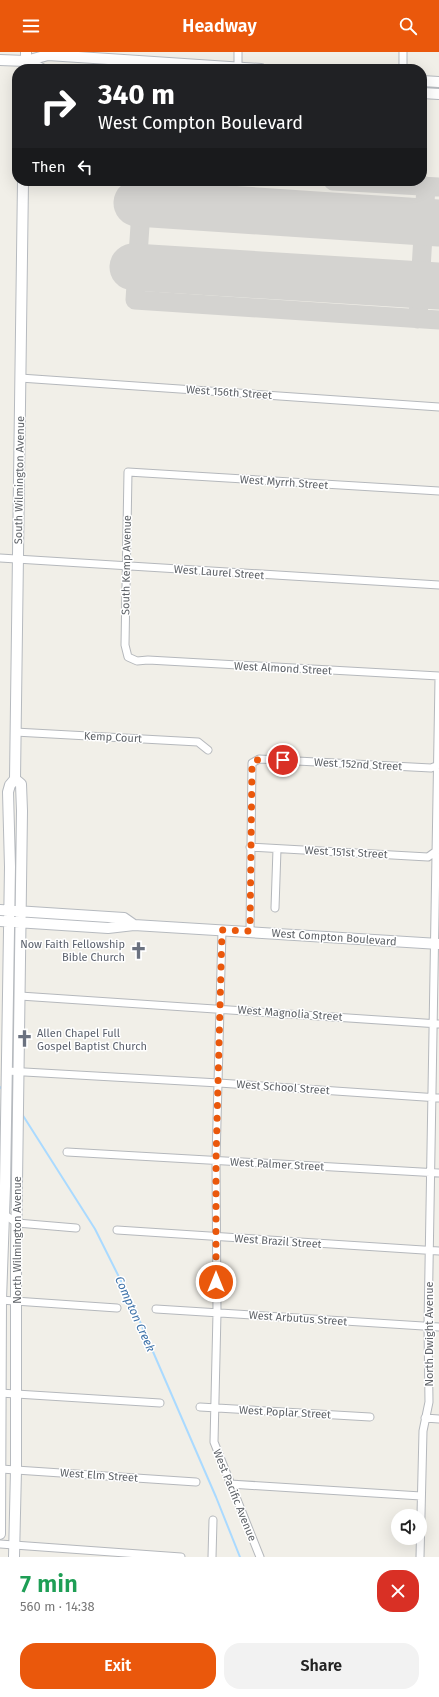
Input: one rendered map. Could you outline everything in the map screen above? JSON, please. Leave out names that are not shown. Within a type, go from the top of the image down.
[{"type":"main road","points":[[0,60],[26,61],[48,55],[180,64]]},
{"type":"main road","points":[[427,81],[439,82]]},
{"type":"main road","points":[[427,93],[439,94]]},
{"type":"main road","name":"South Wilmington Avenue","points":[[4,921],[4,910],[10,867],[8,792],[10,785],[15,779],[23,186]]},
{"type":"main road","name":"South Wilmington Avenue","points":[[15,779],[21,784],[22,804],[21,922]]},
{"type":"main road","name":"West Compton Boulevard","points":[[4,910],[124,918],[134,925]]},
{"type":"main road","name":"West Compton Boulevard","points":[[4,921],[108,928],[134,925],[436,943]]},
{"type":"main road","name":"North Wilmington Avenue","points":[[0,1534],[3,1117],[7,1073],[4,921]]},
{"type":"main road","name":"North Wilmington Avenue","points":[[14,1557],[21,922]]},
{"type":"street","points":[[238,52],[238,64]]},
{"type":"street","points":[[403,52],[403,64]]},
{"type":"street","name":"West 156th Street","points":[[20,378],[439,407]]},
{"type":"street","name":"West Myrrh Street","points":[[128,472],[439,491]]},
{"type":"street","name":"South Kemp Avenue","points":[[128,472],[125,645],[128,657]]},
{"type":"street","name":"West Laurel Street","points":[[0,558],[439,585]]},
{"type":"street","name":"West Almond Street","points":[[128,657],[137,662],[148,660],[439,678]]},
{"type":"street","name":"North Dwight Avenue","points":[[420,1557],[423,1431],[429,1402],[428,1326],[430,1250],[435,1173],[439,678]]},
{"type":"street","name":"Kemp Court","points":[[16,732],[198,742],[208,750]]},
{"type":"street","name":"West 152nd Street","points":[[250,847],[252,763],[259,759],[431,768],[438,765]]},
{"type":"street","points":[[250,847],[250,931]]},
{"type":"street","name":"West 151st Street","points":[[250,847],[428,857],[438,850]]},
{"type":"street","points":[[275,908],[277,849]]},
{"type":"street","name":"West Pacific Avenue","points":[[222,930],[216,1160],[217,1313],[214,1442],[260,1557]]},
{"type":"street","name":"West Magnolia Street","points":[[20,996],[221,1008],[436,1024]]},
{"type":"street","name":"West School Street","points":[[7,1073],[20,1072],[219,1083],[436,1098]]},
{"type":"street","points":[[3,1117],[18,1127]]},
{"type":"street","name":"West Palmer Street","points":[[67,1152],[435,1173]]},
{"type":"street","points":[[2,1213],[18,1223],[76,1228]]},
{"type":"street","name":"West Brazil Street","points":[[117,1230],[439,1251]]},
{"type":"street","points":[[1,1300],[117,1308]]},
{"type":"street","name":"West Arbutus Street","points":[[156,1309],[439,1327]]},
{"type":"street","points":[[0,1393],[160,1403]]},
{"type":"street","name":"West Poplar Street","points":[[200,1407],[370,1417]]},
{"type":"street","points":[[425,1418],[439,1419]]},
{"type":"street","name":"West Elm Street","points":[[1,1469],[196,1482]]},
{"type":"street","points":[[230,1484],[421,1496]]},
{"type":"street","points":[[212,1557],[213,1520]]},
{"type":"street","points":[[0,1544],[181,1557]]},
{"type":"waterway","name":"Compton Creek","points":[[0,1087],[3,1090]]},
{"type":"waterway","name":"Compton Creek","points":[[22,1114],[95,1229],[131,1301],[216,1497],[240,1557]]},
{"type":"taxiway","points":[[143,186],[135,300],[439,320]]},
{"type":"taxiway","points":[[421,186],[439,187]]},
{"type":"taxiway","points":[[418,319],[426,186]]},
{"type":"runway","points":[[137,203],[439,223]]},
{"type":"runway","points":[[133,267],[439,286]]},
{"type":"place","name":"Now Faith Fellowship Bible Church","points":[[138,950]]},
{"type":"place","name":"Allen Chapel Full Gospel Baptist Church","points":[[24,1039]]},
{"type":"route","points":[[216,1282],[216,1160],[222,930],[250,931],[252,763],[259,759],[283,760]]}]
